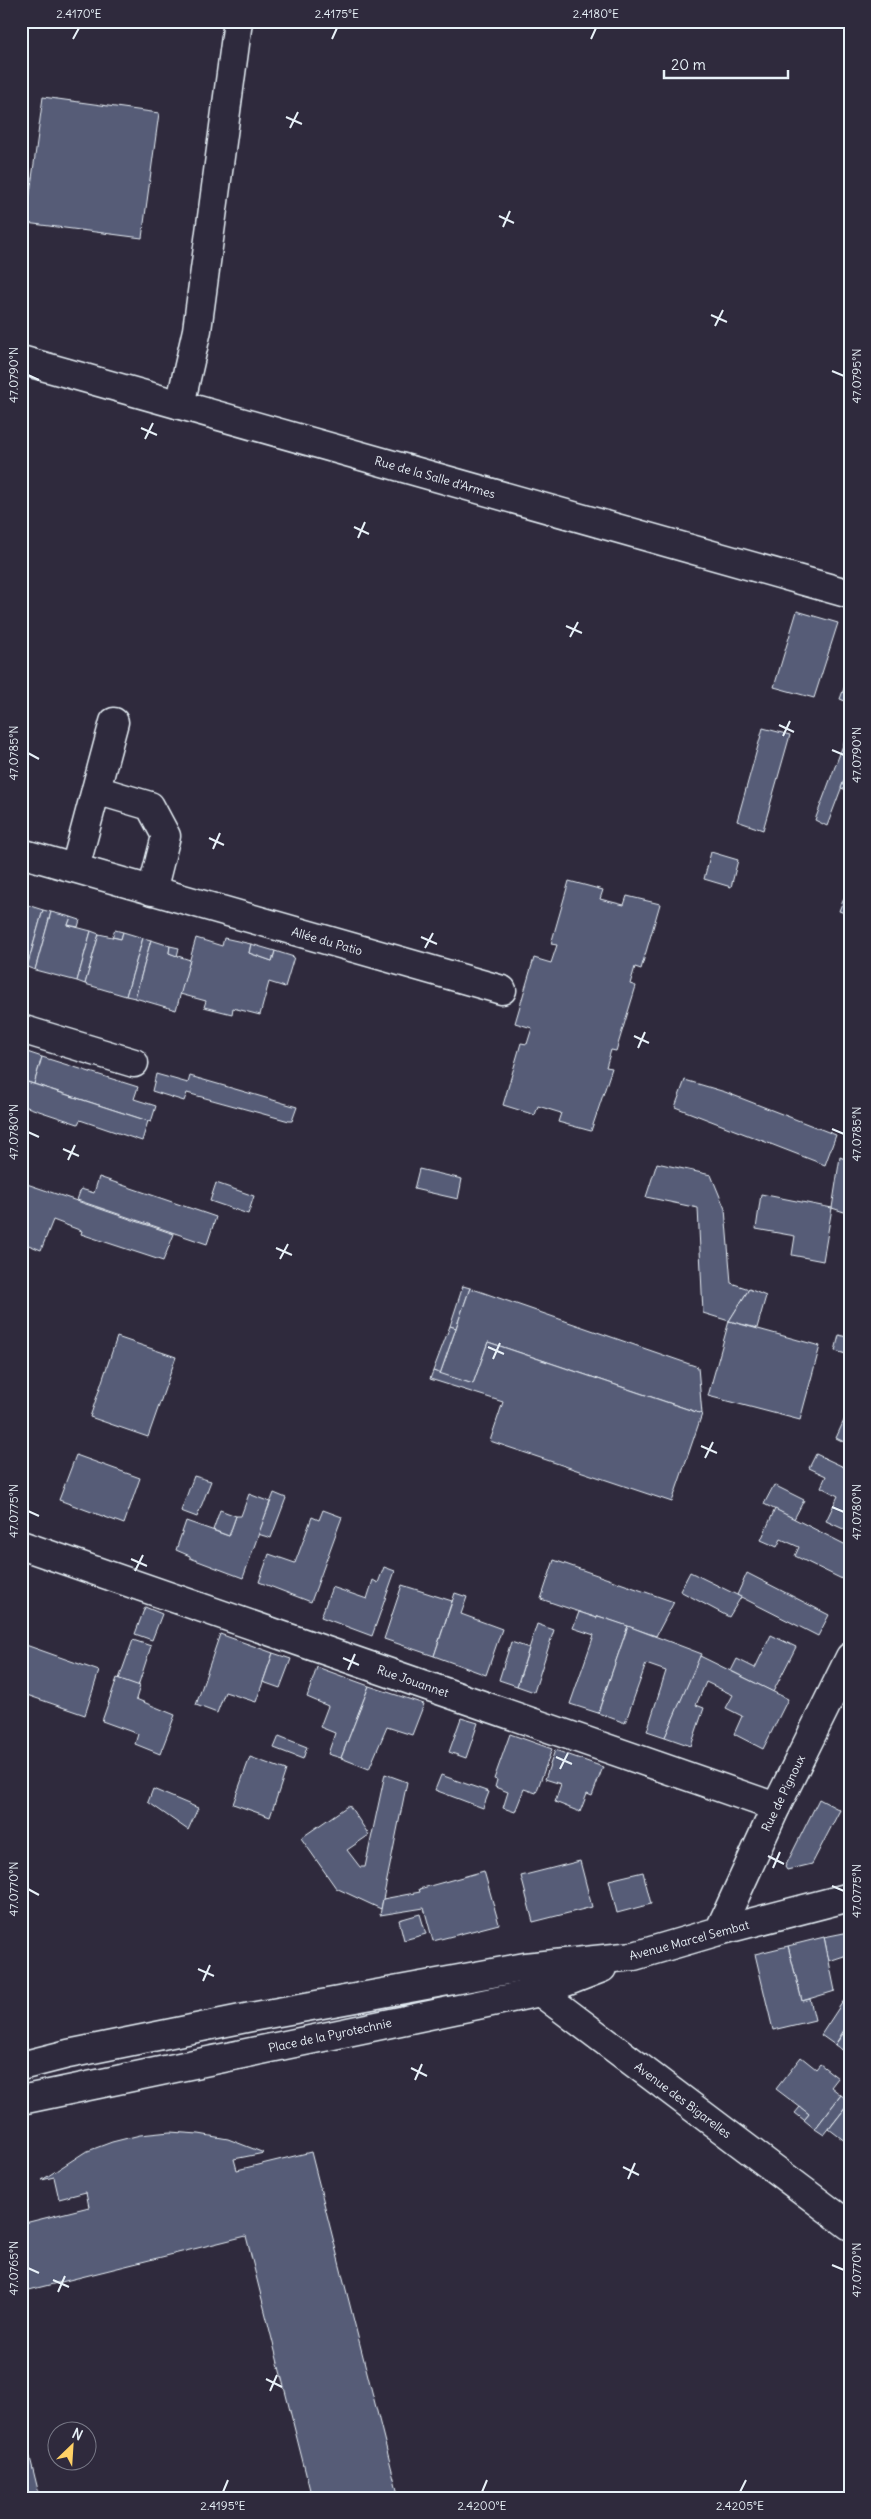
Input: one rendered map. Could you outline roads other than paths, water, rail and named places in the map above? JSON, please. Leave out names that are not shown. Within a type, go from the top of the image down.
[{"type":"street","points":[[180,405],[198,330],[238,21]]},
{"type":"street","name":"Rue de la Salle d'Armes","points":[[21,360],[850,594]]},
{"type":"street","points":[[74,868],[114,722]]},
{"type":"street","points":[[96,790],[150,806],[166,836],[152,891]]},
{"type":"street","name":"Allée du Patio","points":[[21,853],[502,990]]},
{"type":"street","points":[[21,1029],[134,1063]]},
{"type":"street","name":"Rue Jouannet","points":[[21,1545],[776,1807]]},
{"type":"street","name":"Rue de Pignoux","points":[[718,1931],[776,1807],[850,1657]]},
{"type":"street","name":"Avenue Marcel Sembat","points":[[525,1967],[634,1956],[718,1931],[850,1898]]},
{"type":"street","name":"Place de la Pyrotechnie","points":[[21,2100],[540,1992],[634,1956]]},
{"type":"street","points":[[21,2066],[68,2054],[241,2019],[525,1967]]},
{"type":"street","name":"Avenue des Bigarelles","points":[[525,1967],[540,1992],[850,2226]]}]
